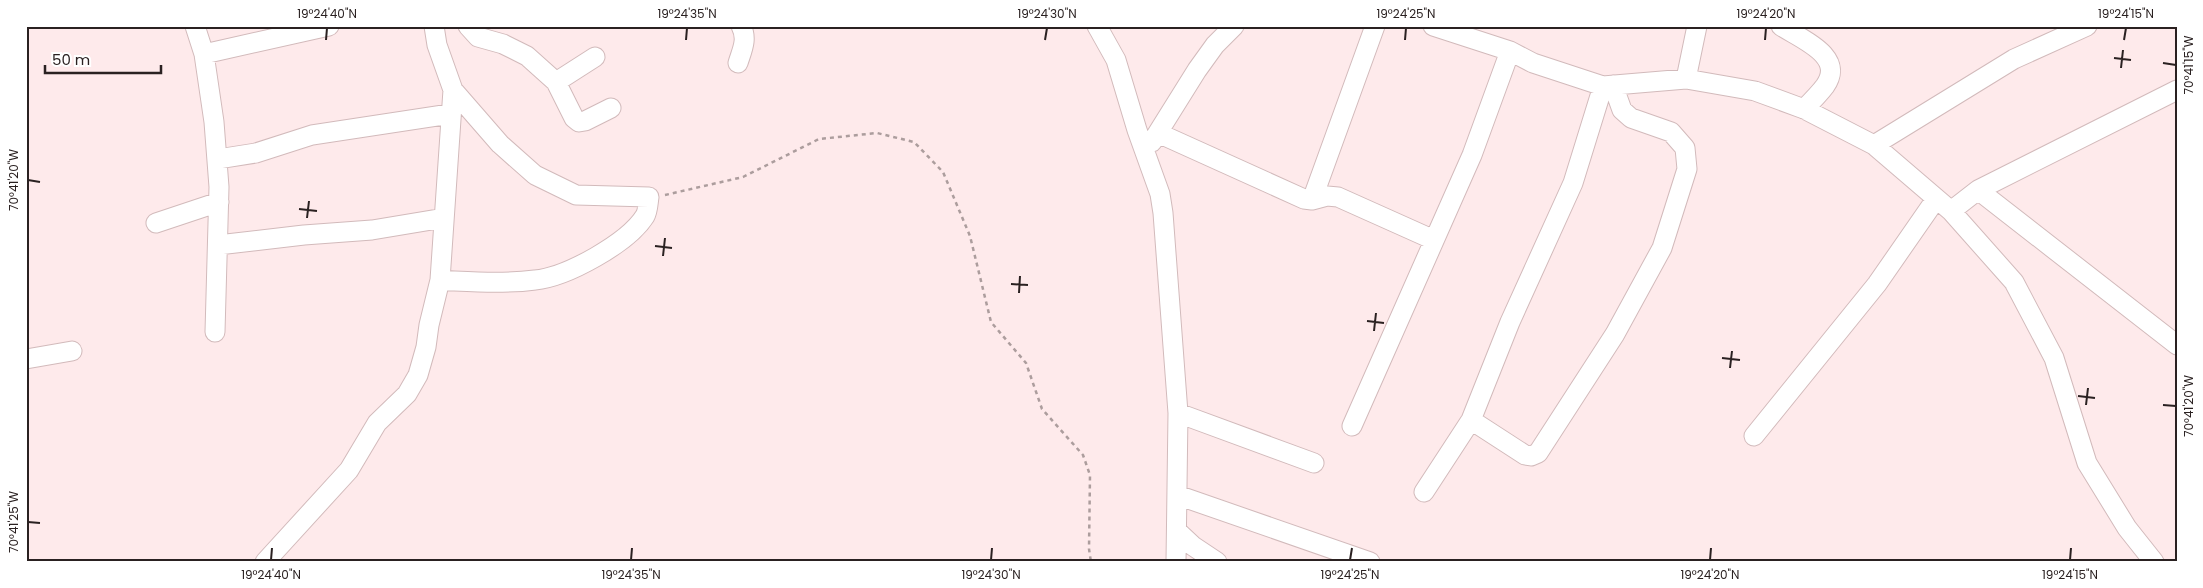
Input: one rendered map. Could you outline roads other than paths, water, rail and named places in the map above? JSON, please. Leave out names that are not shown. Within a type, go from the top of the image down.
[{"type":"street","points":[[196,26],[204,54],[218,158],[219,202],[215,332]]},
{"type":"street","points":[[204,54],[293,30],[329,26]]},
{"type":"street","points":[[434,26],[438,46],[453,90],[500,144],[536,175],[576,196],[649,198],[646,215],[618,243],[580,266],[537,280],[493,282],[440,280]]},
{"type":"street","points":[[468,26],[478,37],[503,44],[527,56],[556,82],[574,118],[579,122],[611,108]]},
{"type":"street","points":[[738,62],[745,35],[741,26]]},
{"type":"street","points":[[1097,26],[1116,60],[1137,130],[1160,194],[1163,213],[1178,413],[1176,562]]},
{"type":"street","points":[[1145,152],[1196,70],[1215,45],[1234,26]]},
{"type":"street","points":[[1312,200],[1375,26]]},
{"type":"street","points":[[1433,26],[1510,51],[1533,63],[1608,86],[1686,79],[1755,91],[1804,109],[1874,145],[1951,211],[2014,282],[2054,358],[2088,463],[2127,528],[2154,562]]},
{"type":"street","points":[[1686,79],[1697,26]]},
{"type":"street","points":[[1781,26],[1823,53],[1830,63],[1830,75],[1825,85],[1804,109]]},
{"type":"street","points":[[1874,145],[2014,59],[2087,26]]},
{"type":"street","points":[[1352,426],[1472,155],[1510,51]]},
{"type":"street","points":[[556,82],[596,57]]},
{"type":"street","points":[[1424,492],[1471,420],[1510,322],[1573,183],[1608,86]]},
{"type":"street","points":[[1471,420],[1525,455],[1531,456],[1538,453],[1616,334],[1662,248],[1687,169],[1685,148],[1671,132],[1631,118],[1622,110],[1608,86]]},
{"type":"street","points":[[266,562],[349,470],[377,423],[407,394],[418,375],[440,280],[453,90]]},
{"type":"street","points":[[1951,211],[1978,190],[2177,90]]},
{"type":"street","points":[[218,158],[256,153],[312,135],[450,114]]},
{"type":"street","points":[[1158,133],[1286,192],[1312,200],[1327,196],[1338,197],[1434,240]]},
{"type":"street","points":[[1978,190],[2177,345]]},
{"type":"street","points":[[1754,436],[1877,284],[1936,199]]},
{"type":"street","points":[[156,223],[219,202]]},
{"type":"street","points":[[218,245],[304,235],[372,230],[444,218]]},
{"type":"street","points":[[26,359],[72,351]]},
{"type":"street","points":[[1178,413],[1314,464]]},
{"type":"street","points":[[1177,496],[1370,562]]},
{"type":"street","points":[[1177,531],[1193,546],[1217,562]]}]
